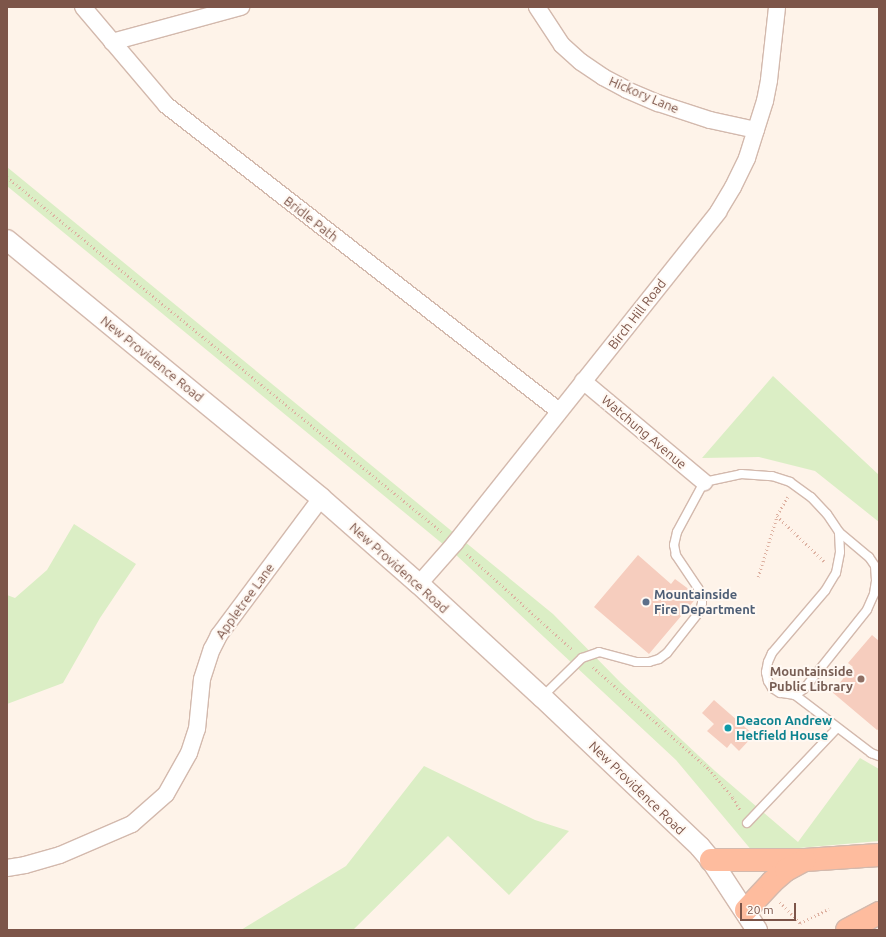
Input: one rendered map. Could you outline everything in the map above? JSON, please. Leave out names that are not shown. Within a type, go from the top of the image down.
[{"type":"highway","points":[[711,860],[805,860],[879,855]]},
{"type":"highway","points":[[746,910],[786,870],[805,860]]},
{"type":"highway","points":[[847,930],[879,913]]},
{"type":"street","name":"Bridle Path","points":[[83,7],[166,105],[559,411]]},
{"type":"street","points":[[112,42],[241,7]]},
{"type":"street","name":"Hickory Lane","points":[[537,7],[562,45],[581,62],[602,77],[627,90],[658,103],[710,120],[756,130]]},
{"type":"street","name":"Birch Hill Road","points":[[419,584],[455,543],[718,212],[734,187],[747,158],[769,80],[777,7]]},
{"type":"street","name":"New Providence Road","points":[[7,240],[322,498],[419,584],[542,697],[711,860],[746,910],[757,930]]},
{"type":"street","name":"Watchung Avenue","points":[[583,381],[704,482]]},
{"type":"street","name":"Appletree Lane","points":[[7,868],[25,865],[60,855],[132,824],[166,794],[189,753],[197,729],[202,678],[206,663],[219,635],[322,498]]},
{"type":"lane","points":[[542,697],[582,658],[599,652],[636,662],[649,662],[659,659],[667,653],[700,611],[702,595],[676,555],[674,545],[677,532],[704,482],[726,476],[757,474],[772,476],[795,486],[812,497],[827,514],[839,532],[869,557],[877,566],[875,588],[867,610],[804,689],[795,695]]},
{"type":"lane","points":[[839,532],[840,552],[836,573],[825,591],[772,653],[766,672],[768,681],[772,688],[780,693],[795,695],[837,728],[872,753],[879,756]]},
{"type":"lane","points":[[747,823],[837,728]]},
{"type":"path","points":[[7,177],[455,543],[709,770],[733,798],[747,823]]},
{"type":"path","points":[[758,577],[777,516],[795,486]]},
{"type":"path","points":[[777,516],[836,573]]},
{"type":"path","points":[[778,900],[800,924],[829,910]]},
{"type":"green space","points":[[7,167],[553,614],[621,683],[715,771],[798,842],[860,758],[879,769],[879,841],[753,852],[676,760],[455,554],[7,186]]},
{"type":"green space","points":[[773,376],[879,475],[879,522],[815,471],[759,457],[702,458]]},
{"type":"green space","points":[[74,524],[136,564],[100,618],[63,683],[7,704],[7,595],[15,598],[47,570]]},
{"type":"green space","points":[[424,766],[535,820],[569,831],[509,895],[448,836],[353,930],[241,930],[346,866]]},
{"type":"building","name":"Mountainside Fire Department","points":[[638,555],[671,584],[675,579],[698,596],[649,654],[594,607]]},
{"type":"building","name":"Mountainside Public Library","points":[[872,635],[879,641],[879,729],[877,730],[832,692],[853,667],[848,663]]},
{"type":"building","name":"Deacon Andrew Hetfield House","points":[[714,700],[754,735],[739,751],[731,743],[727,748],[707,731],[714,724],[702,713]]},
{"type":"place","name":"Mountainside Fire Department","points":[[646,602]]},
{"type":"place","name":"Mountainside Public Library","points":[[861,679]]},
{"type":"place","name":"Deacon Andrew Hetfield House","points":[[728,728]]}]
